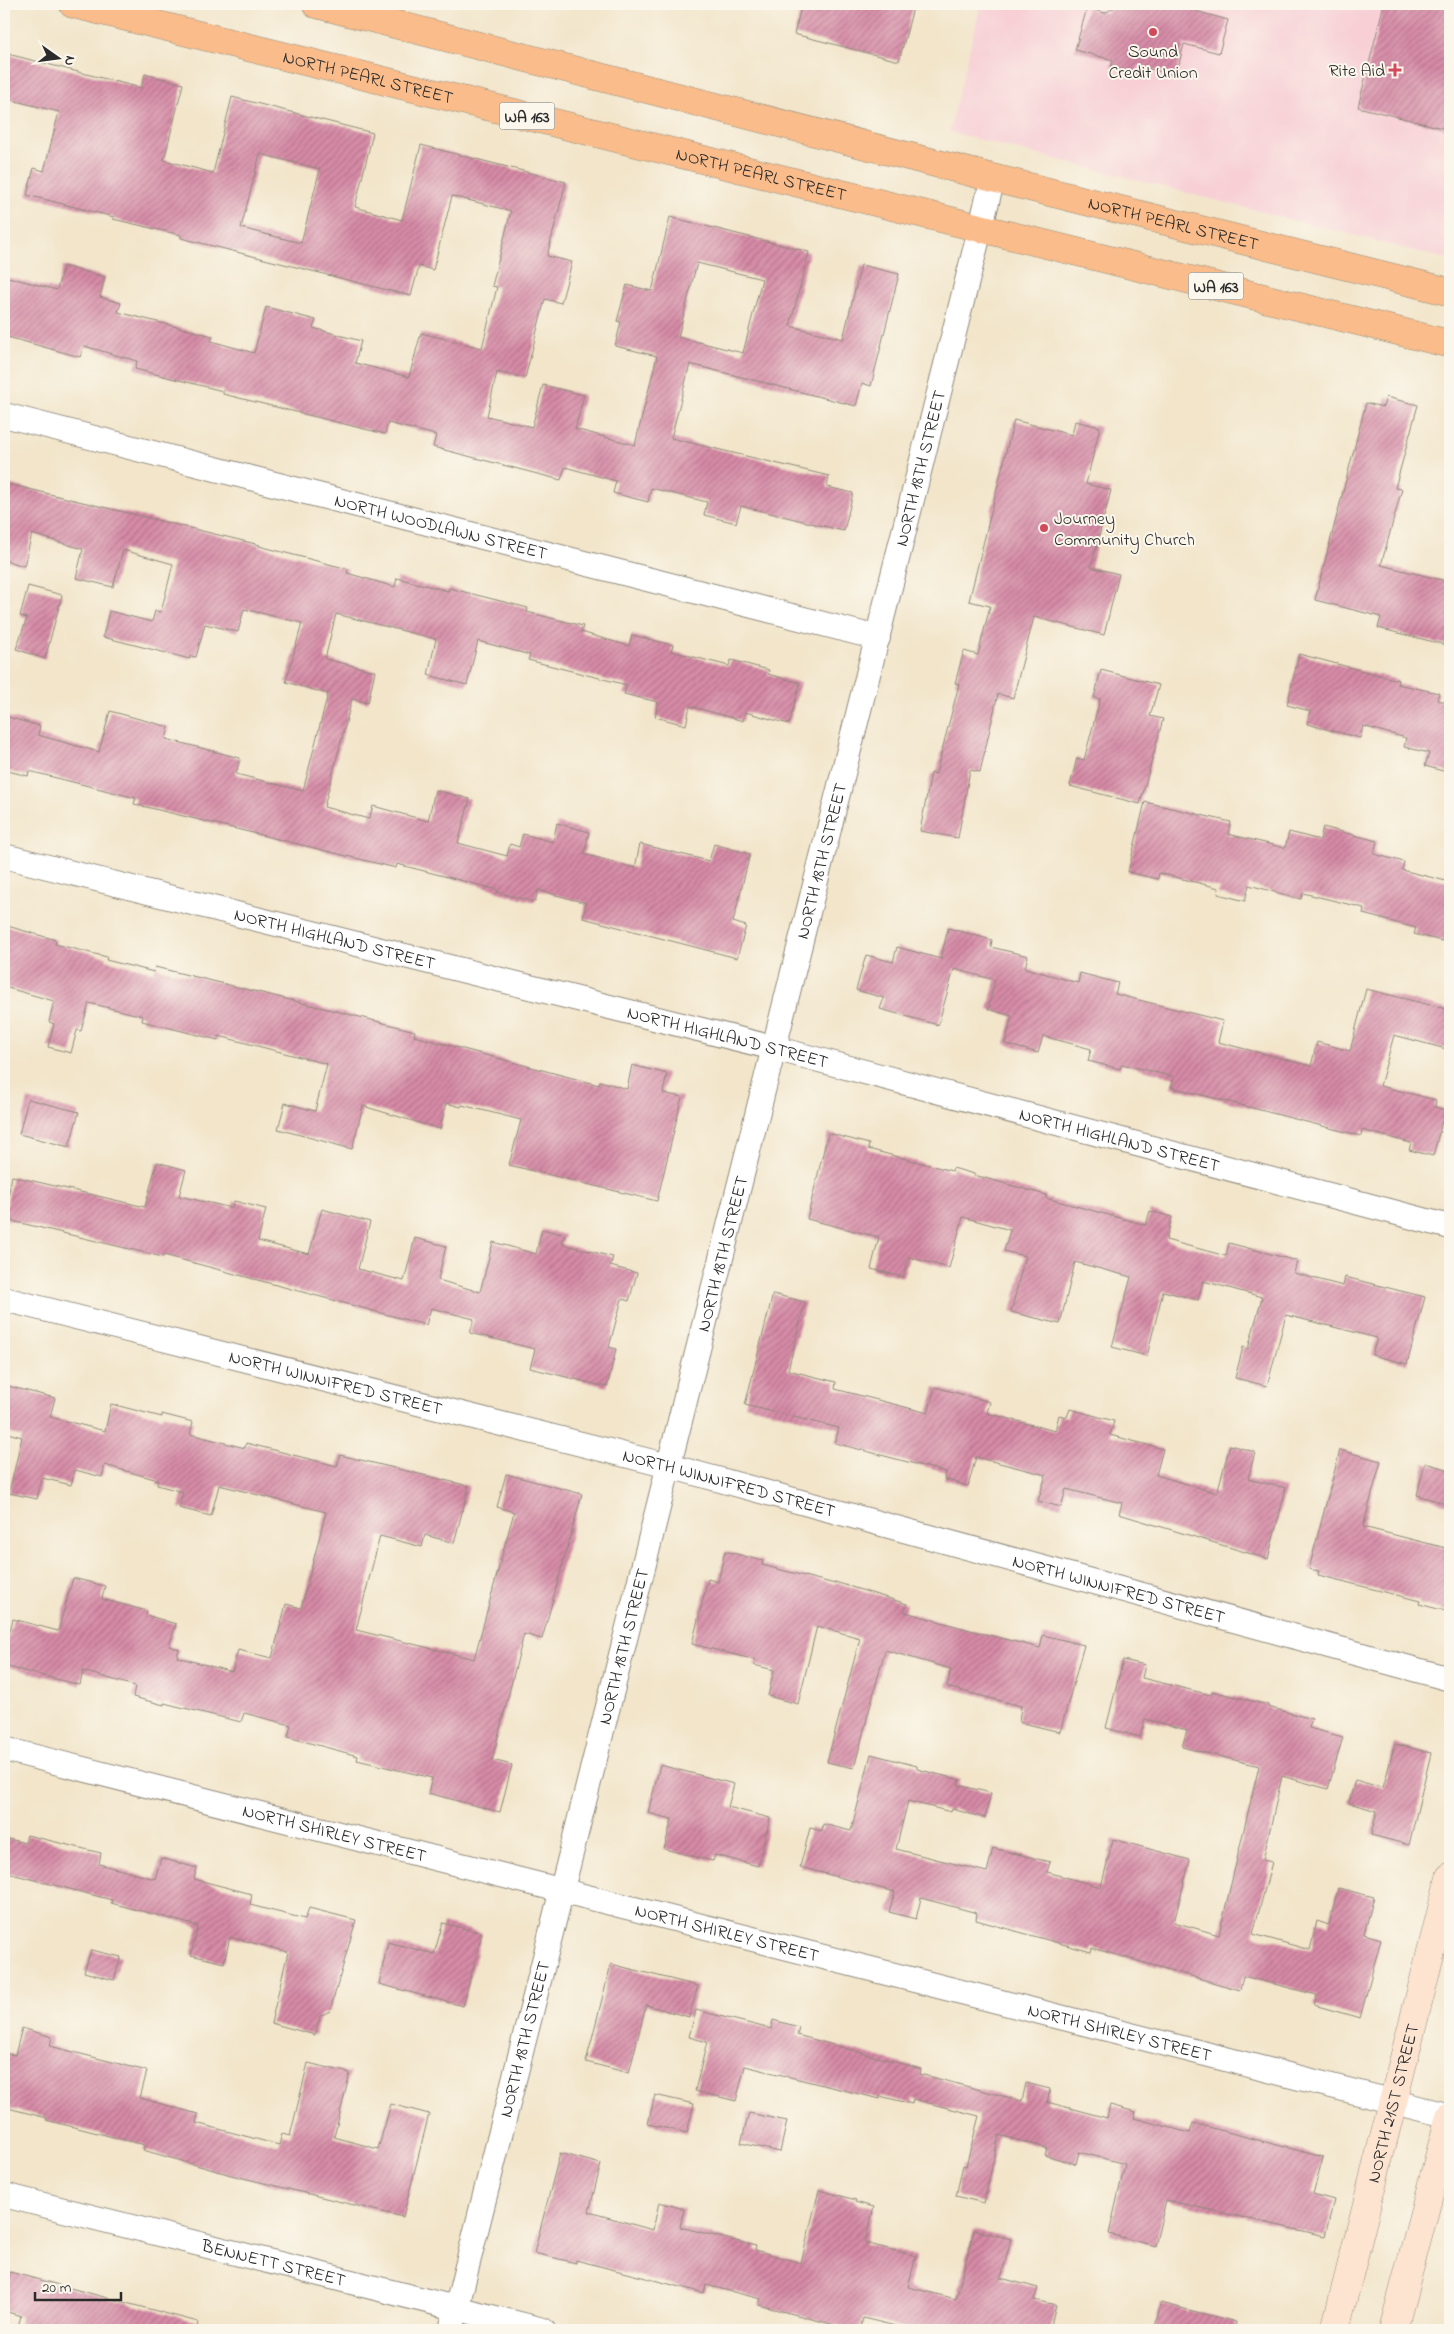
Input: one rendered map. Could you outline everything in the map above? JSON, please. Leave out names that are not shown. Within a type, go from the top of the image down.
[{"type":"main road","name":"NORTH PEARL STREET","points":[[73,4],[1450,344]]},
{"type":"main road","name":"NORTH PEARL STREET","points":[[316,4],[993,178],[1450,292]]},
{"type":"main road","name":"NORTH 21ST STREET","points":[[1335,2330],[1450,1876]]},
{"type":"main road","points":[[1393,2330],[1450,2116]]},
{"type":"street","name":"NORTH 18TH STREET","points":[[454,2319],[993,178]]},
{"type":"street","name":"NORTH WOODLAWN STREET","points":[[4,416],[878,638]]},
{"type":"street","name":"NORTH HIGHLAND STREET","points":[[4,856],[774,1048],[1450,1227]]},
{"type":"street","name":"NORTH WINNIFRED STREET","points":[[4,1299],[669,1466],[1450,1679]]},
{"type":"street","name":"NORTH SHIRLEY STREET","points":[[4,1749],[1450,2116]]},
{"type":"street","name":"BENNETT STREET","points":[[4,2195],[454,2319],[543,2330]]},
{"type":"shaded area","points":[[981,4],[1450,4],[1450,260],[949,132]]},
{"type":"building","points":[[802,4],[914,4],[899,61],[794,34]]},
{"type":"building","name":"Sound Credit Union","points":[[1120,4],[1194,4],[1192,10],[1228,20],[1219,53],[1184,44],[1176,76],[1139,66],[1137,74],[1111,67],[1113,60],[1075,50],[1087,8],[1105,13]]},
{"type":"building","name":"Rite Aid","points":[[1384,4],[1450,4],[1450,130],[1358,107]]},
{"type":"building","points":[[4,53],[141,88],[145,74],[183,84],[164,160],[213,173],[232,97],[373,133],[355,207],[402,220],[421,145],[566,182],[547,256],[572,262],[561,303],[545,299],[525,378],[497,372],[487,416],[532,427],[543,385],[584,395],[575,429],[635,445],[657,356],[615,346],[621,322],[617,321],[627,285],[652,291],[670,217],[809,252],[790,326],[843,339],[861,265],[899,274],[871,386],[862,383],[856,406],[690,364],[671,438],[829,476],[827,487],[853,493],[844,531],[741,506],[736,523],[704,515],[707,502],[651,488],[648,502],[613,493],[616,481],[565,467],[561,480],[433,447],[436,435],[388,423],[385,434],[223,394],[223,391],[135,369],[137,361],[84,346],[80,357],[4,336],[4,276],[57,290],[63,266],[105,277],[100,297],[121,303],[118,312],[213,336],[211,341],[254,353],[266,307],[316,320],[313,328],[361,341],[355,363],[409,377],[421,333],[482,348],[497,287],[492,286],[511,211],[452,196],[433,270],[419,266],[411,296],[181,238],[181,235],[113,219],[114,217],[27,195],[34,168],[44,171],[59,112],[4,98]],"holes":[[[260,154],[320,169],[301,243],[241,228]],[[697,263],[762,279],[743,353],[678,337]]]},
{"type":"building","points":[[1386,397],[1418,405],[1395,488],[1402,489],[1381,565],[1450,582],[1450,646],[1378,628],[1381,617],[1315,600],[1366,403],[1383,407]]},
{"type":"building","name":"Journey Community Church","points":[[1014,420],[1072,435],[1075,421],[1100,427],[1086,484],[1111,490],[1091,567],[1119,574],[1104,635],[1034,617],[1013,698],[998,694],[980,772],[970,770],[958,838],[920,831],[931,773],[936,774],[959,684],[955,683],[964,651],[978,655],[990,606],[969,601]]},
{"type":"building","points":[[4,483],[260,545],[348,569],[347,573],[395,587],[397,578],[448,591],[449,588],[528,608],[527,612],[583,626],[581,632],[629,646],[632,635],[673,645],[671,651],[729,666],[731,660],[769,670],[768,674],[800,683],[789,724],[745,712],[743,721],[690,706],[686,725],[655,717],[658,702],[624,694],[627,685],[528,660],[530,655],[478,641],[467,685],[428,675],[436,639],[336,614],[325,659],[375,671],[368,703],[352,699],[324,807],[369,819],[373,806],[428,821],[435,790],[470,799],[458,843],[507,856],[510,844],[519,847],[523,834],[553,842],[557,823],[589,832],[584,854],[635,868],[640,844],[709,861],[714,844],[750,854],[733,922],[746,926],[737,958],[583,918],[586,903],[538,890],[535,902],[497,892],[498,890],[397,864],[396,868],[134,804],[136,798],[29,771],[28,776],[4,770],[4,716],[40,726],[38,735],[99,752],[110,711],[169,727],[166,739],[240,758],[236,774],[303,791],[328,694],[286,682],[302,623],[244,609],[238,632],[205,624],[196,657],[190,656],[190,659],[103,637],[109,611],[152,622],[155,611],[161,612],[173,564],[123,550],[113,587],[76,578],[83,549],[32,534],[24,566],[4,560]]},
{"type":"building","points":[[28,586],[62,595],[45,659],[16,649],[27,618],[20,616]]},
{"type":"building","points":[[1299,654],[1398,680],[1397,684],[1439,693],[1437,700],[1450,703],[1450,773],[1425,766],[1429,753],[1404,747],[1406,738],[1363,726],[1360,738],[1307,724],[1310,711],[1287,705]]},
{"type":"building","points":[[1101,670],[1159,685],[1150,716],[1163,719],[1140,804],[1070,786],[1077,758],[1084,760],[1100,699],[1094,698]]},
{"type":"building","points":[[1145,802],[1231,822],[1228,834],[1285,848],[1289,832],[1320,840],[1323,827],[1377,841],[1374,854],[1404,862],[1402,870],[1450,882],[1450,943],[1414,934],[1416,928],[1363,914],[1364,908],[1303,893],[1301,899],[1249,885],[1245,901],[1218,894],[1219,888],[1159,873],[1158,879],[1128,872]]},
{"type":"building","points":[[4,925],[56,940],[55,944],[107,957],[106,960],[154,972],[155,967],[352,1015],[415,1031],[414,1036],[599,1085],[600,1081],[627,1089],[632,1065],[667,1074],[663,1093],[682,1097],[657,1201],[509,1165],[521,1120],[462,1105],[461,1107],[446,1103],[440,1129],[363,1106],[352,1149],[278,1129],[285,1103],[315,1111],[327,1064],[219,1036],[218,1040],[142,1021],[143,1016],[89,1003],[81,1031],[77,1030],[71,1053],[48,1047],[54,1024],[49,1022],[54,1001],[4,987]]},
{"type":"building","points":[[948,928],[992,940],[991,947],[1028,956],[1025,968],[1078,983],[1080,973],[1118,983],[1115,994],[1223,1021],[1218,1042],[1311,1066],[1317,1042],[1350,1051],[1366,989],[1450,1010],[1450,1050],[1394,1035],[1380,1086],[1436,1100],[1435,1107],[1445,1110],[1433,1156],[1409,1150],[1411,1143],[1362,1130],[1361,1136],[1171,1087],[1174,1077],[1122,1064],[1120,1069],[1088,1061],[1091,1049],[1043,1036],[1038,1053],[1005,1044],[1012,1016],[988,1009],[995,980],[954,969],[938,1025],[880,1009],[884,998],[856,990],[866,955],[893,962],[897,947],[941,959]]},
{"type":"building","points":[[28,1099],[79,1112],[69,1147],[19,1134]]},
{"type":"building","points":[[828,1133],[869,1144],[868,1149],[952,1171],[953,1168],[1046,1195],[1046,1198],[1146,1225],[1150,1211],[1172,1217],[1166,1240],[1226,1256],[1229,1243],[1297,1261],[1294,1273],[1343,1286],[1345,1277],[1425,1297],[1407,1364],[1372,1355],[1377,1338],[1286,1315],[1267,1386],[1235,1378],[1243,1347],[1248,1349],[1262,1297],[1203,1281],[1198,1300],[1163,1291],[1147,1356],[1112,1347],[1131,1277],[1075,1262],[1060,1324],[1011,1312],[1025,1256],[1004,1251],[1010,1230],[963,1217],[949,1268],[909,1257],[903,1277],[871,1269],[879,1237],[807,1219]]},
{"type":"building","points":[[157,1162],[186,1170],[179,1196],[232,1208],[234,1201],[266,1209],[258,1241],[309,1254],[322,1209],[370,1222],[358,1269],[404,1281],[415,1238],[446,1246],[438,1280],[480,1292],[493,1242],[536,1254],[542,1229],[565,1235],[562,1244],[613,1257],[610,1266],[637,1273],[629,1301],[622,1299],[609,1347],[616,1349],[607,1387],[530,1368],[535,1349],[470,1333],[474,1319],[431,1308],[426,1325],[164,1255],[163,1257],[4,1219],[12,1176],[145,1207]]},
{"type":"building","points":[[773,1294],[805,1302],[788,1370],[836,1382],[835,1389],[928,1413],[935,1387],[990,1402],[987,1413],[1055,1431],[1059,1415],[1067,1417],[1070,1409],[1114,1421],[1110,1435],[1163,1449],[1156,1475],[1217,1493],[1230,1445],[1255,1452],[1248,1479],[1286,1488],[1268,1559],[1119,1514],[1122,1503],[1066,1489],[1061,1507],[1038,1501],[1046,1475],[976,1457],[968,1486],[944,1479],[946,1472],[835,1443],[839,1428],[745,1405]]},
{"type":"building","points":[[4,1385],[55,1398],[50,1417],[105,1431],[111,1404],[162,1417],[162,1414],[193,1422],[190,1434],[245,1448],[246,1443],[337,1466],[340,1455],[469,1486],[454,1543],[425,1535],[422,1547],[380,1536],[356,1630],[474,1659],[514,1512],[497,1507],[506,1474],[582,1494],[542,1639],[524,1634],[492,1760],[512,1765],[500,1812],[428,1793],[432,1778],[357,1760],[358,1756],[288,1737],[291,1725],[244,1713],[241,1722],[133,1697],[135,1686],[83,1671],[80,1685],[4,1666],[4,1654],[13,1619],[58,1631],[73,1578],[105,1586],[102,1599],[147,1611],[146,1615],[176,1624],[169,1646],[179,1649],[177,1657],[232,1672],[238,1650],[272,1658],[286,1604],[301,1608],[326,1512],[219,1485],[211,1516],[179,1508],[183,1492],[157,1485],[158,1480],[105,1465],[102,1477],[75,1470],[71,1485],[42,1478],[37,1499],[9,1493],[22,1437],[4,1432]]},
{"type":"building","points":[[1340,1450],[1381,1461],[1363,1527],[1450,1549],[1450,1612],[1419,1604],[1420,1601],[1318,1575],[1319,1571],[1309,1569]]},
{"type":"building","points":[[1425,1463],[1450,1470],[1450,1505],[1417,1495]]},
{"type":"building","points":[[725,1551],[763,1561],[762,1565],[835,1584],[835,1582],[907,1604],[905,1612],[981,1633],[1040,1648],[1043,1635],[1084,1645],[1060,1732],[1019,1722],[1021,1706],[947,1687],[951,1669],[885,1650],[854,1768],[827,1762],[860,1638],[817,1626],[798,1704],[768,1696],[774,1670],[754,1665],[756,1660],[692,1644],[708,1579],[718,1582]]},
{"type":"building","points":[[1123,1660],[1145,1665],[1142,1678],[1211,1695],[1212,1691],[1268,1705],[1268,1707],[1312,1719],[1309,1728],[1343,1737],[1328,1789],[1282,1776],[1263,1860],[1272,1862],[1253,1934],[1310,1950],[1317,1921],[1329,1925],[1338,1888],[1374,1897],[1364,1934],[1381,1939],[1360,2018],[1314,2005],[1317,1995],[1243,1976],[1240,1990],[1092,1948],[1091,1952],[976,1920],[977,1913],[921,1898],[916,1919],[889,1912],[895,1892],[800,1867],[810,1828],[822,1831],[823,1824],[851,1831],[871,1754],[917,1766],[917,1769],[960,1780],[958,1785],[991,1793],[985,1818],[952,1809],[951,1812],[908,1801],[896,1849],[987,1872],[993,1848],[1050,1862],[1047,1872],[1101,1887],[1113,1839],[1190,1860],[1174,1922],[1219,1935],[1259,1766],[1182,1747],[1187,1730],[1145,1719],[1140,1737],[1106,1728]]},
{"type":"building","points":[[1395,1744],[1431,1753],[1409,1845],[1371,1835],[1377,1811],[1349,1803],[1355,1780],[1383,1788]]},
{"type":"building","points":[[660,1765],[734,1784],[728,1807],[770,1818],[758,1866],[715,1855],[713,1861],[664,1849],[672,1819],[648,1813]]},
{"type":"building","points":[[27,1835],[101,1853],[99,1864],[155,1879],[161,1858],[197,1868],[194,1879],[252,1894],[250,1905],[305,1919],[309,1908],[356,1920],[330,2011],[320,2016],[315,2035],[271,2023],[288,1952],[230,1937],[224,1963],[191,1955],[198,1926],[111,1903],[112,1900],[4,1872],[4,1838],[25,1843]]},
{"type":"building","points":[[443,1923],[482,1933],[463,2006],[379,1984],[388,1942],[434,1954]]},
{"type":"building","points":[[91,1950],[121,1957],[114,1980],[84,1972]]},
{"type":"building","points":[[611,1964],[698,1986],[689,2017],[646,2005],[629,2073],[586,2062]]},
{"type":"building","points":[[696,2010],[771,2029],[773,2020],[799,2027],[797,2035],[921,2069],[920,2074],[1022,2101],[1026,2083],[1050,2089],[1047,2102],[1107,2118],[1110,2105],[1136,2112],[1134,2118],[1190,2133],[1193,2123],[1323,2157],[1313,2194],[1334,2200],[1325,2236],[1166,2200],[1155,2246],[1109,2234],[1125,2164],[1079,2152],[1076,2164],[1045,2155],[1047,2148],[999,2135],[984,2203],[956,2196],[963,2165],[966,2166],[979,2116],[913,2099],[912,2104],[880,2096],[880,2099],[745,2066],[736,2101],[695,2091],[707,2042],[689,2037]]},
{"type":"building","points":[[22,2028],[52,2037],[50,2046],[147,2071],[140,2098],[198,2114],[196,2123],[279,2145],[282,2134],[290,2136],[308,2063],[350,2073],[334,2137],[378,2149],[391,2104],[429,2114],[403,2217],[231,2175],[143,2150],[145,2145],[46,2120],[47,2118],[4,2107],[4,2053],[15,2055]]},
{"type":"building","points":[[655,2095],[694,2104],[687,2133],[648,2124]]},
{"type":"building","points":[[749,2113],[787,2121],[780,2152],[741,2143]]},
{"type":"building","points":[[560,2153],[601,2164],[589,2212],[653,2230],[659,2202],[684,2209],[680,2227],[756,2246],[755,2250],[801,2263],[819,2190],[856,2200],[855,2202],[874,2207],[865,2243],[916,2256],[908,2287],[956,2299],[974,2230],[1011,2239],[1001,2278],[1038,2288],[1034,2300],[1056,2305],[1050,2330],[912,2330],[863,2318],[860,2330],[854,2330],[759,2305],[761,2299],[706,2285],[704,2293],[576,2260],[576,2263],[534,2253]]},
{"type":"building","points":[[10,2272],[198,2322],[197,2330],[17,2330],[21,2316],[4,2311],[4,2295]]},
{"type":"building","points":[[1161,2303],[1236,2322],[1235,2330],[1154,2330]]},
{"type":"place","name":"Sound Credit Union","points":[[1153,32]]},
{"type":"place","name":"Rite Aid","points":[[1395,70]]},
{"type":"place","name":"Journey Community Church","points":[[1044,528]]}]
